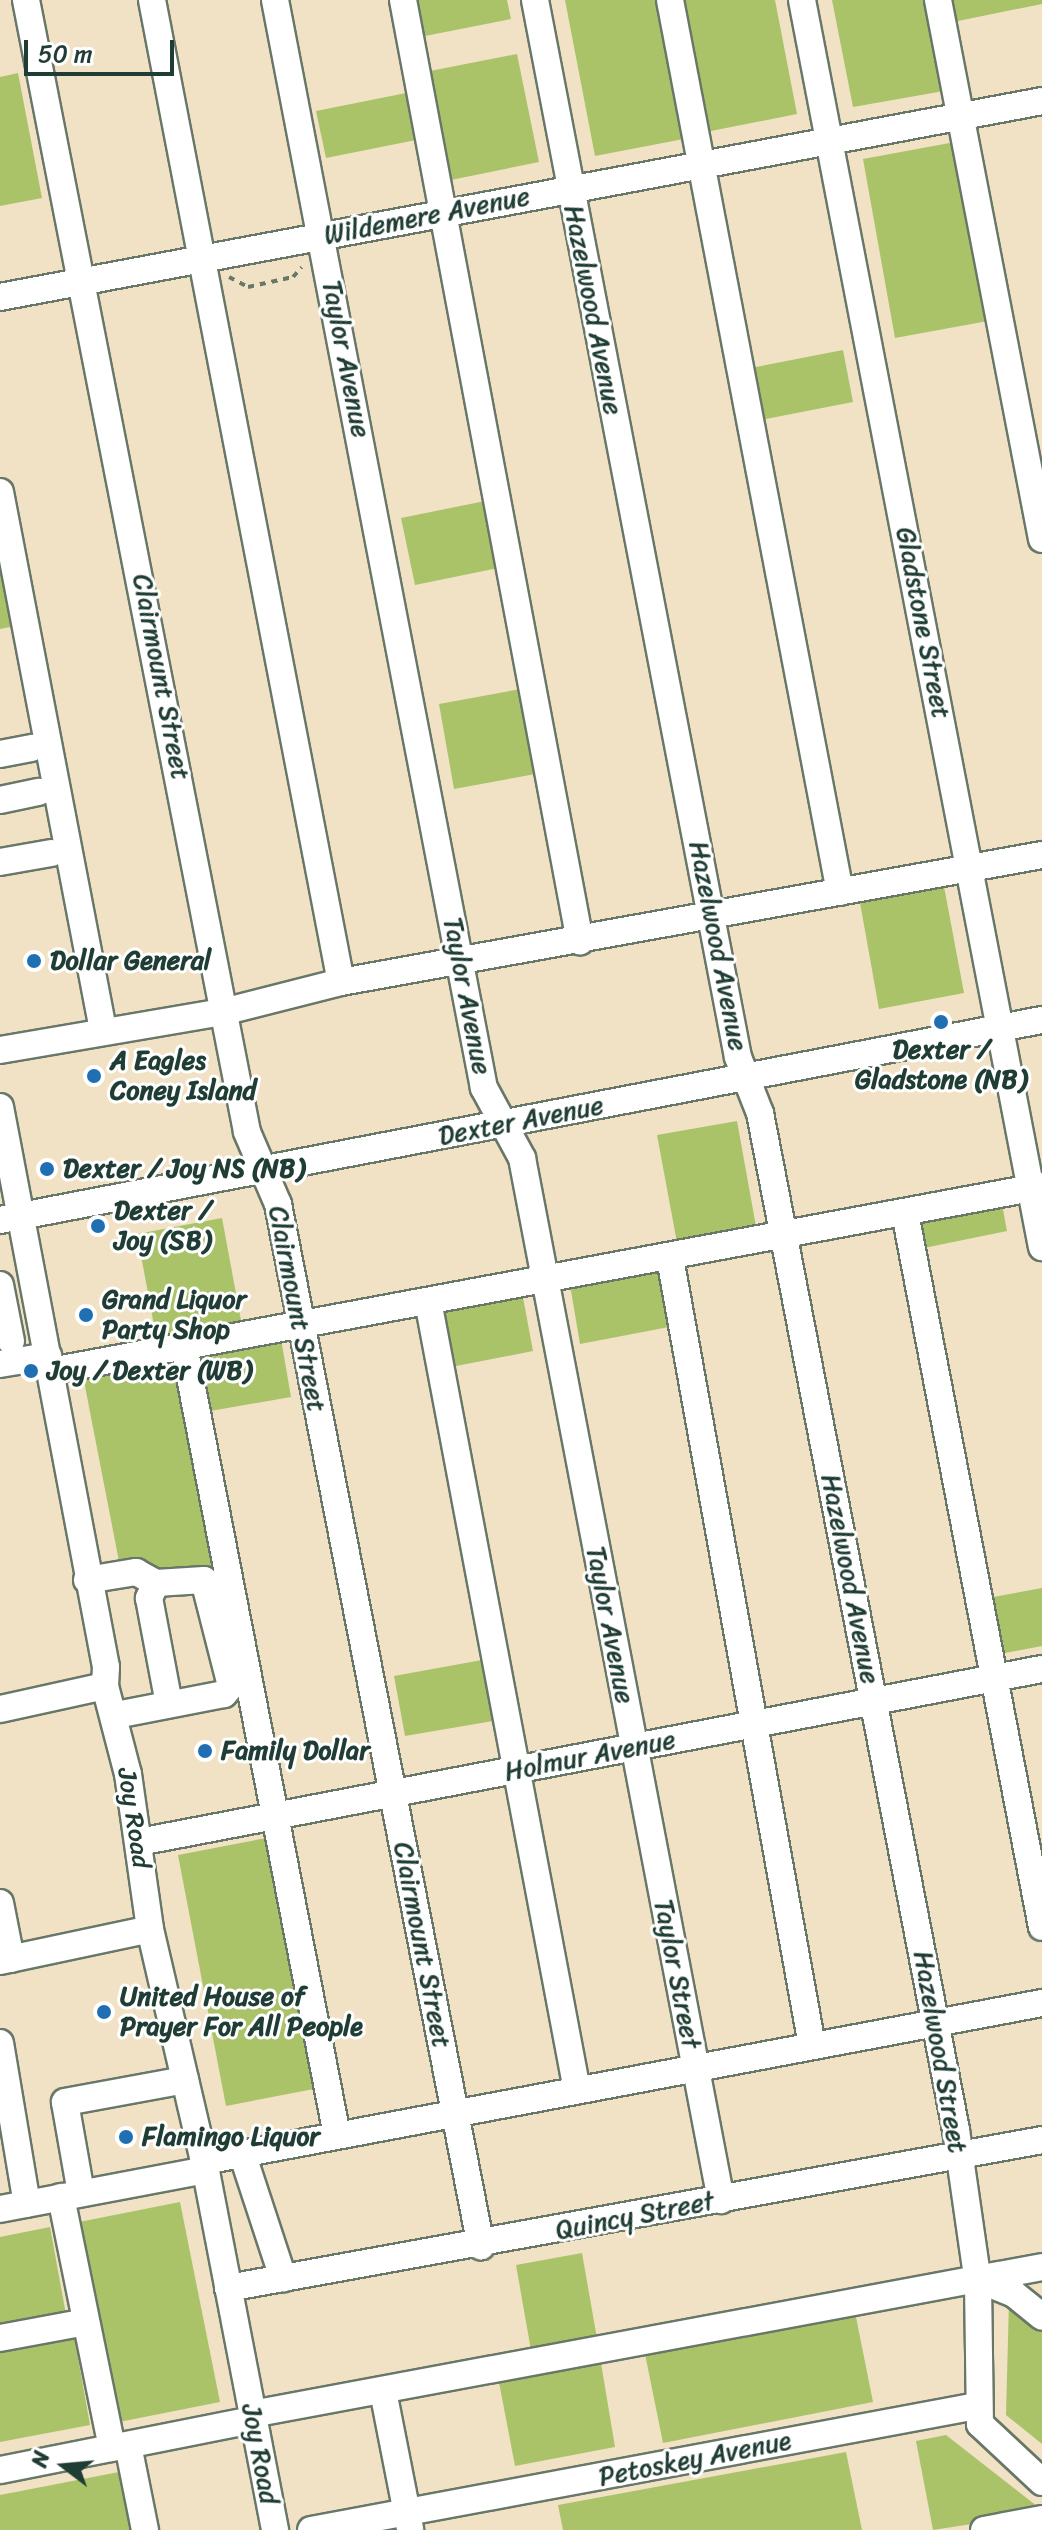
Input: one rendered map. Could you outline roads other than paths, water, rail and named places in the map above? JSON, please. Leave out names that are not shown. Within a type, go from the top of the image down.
[{"type":"street","name":"Clairmount Street","points":[[26,0],[247,1132],[278,1204],[481,2246]]},
{"type":"street","points":[[152,0],[341,982]]},
{"type":"street","points":[[275,0],[322,236]]},
{"type":"street","points":[[403,0],[580,941]]},
{"type":"street","points":[[535,0],[570,189]]},
{"type":"street","points":[[670,0],[840,892]]},
{"type":"street","name":"Gladstone Street","points":[[802,0],[1000,1028],[1037,1187],[1042,1247]]},
{"type":"street","points":[[938,0],[1042,539]]},
{"type":"street","name":"Wildemere Avenue","points":[[0,297],[1042,101]]},
{"type":"street","name":"Hazelwood Avenue","points":[[570,189],[738,1057],[760,1113],[874,1700]]},
{"type":"street","name":"Taylor Avenue","points":[[322,236],[484,1088],[522,1158],[634,1748]]},
{"type":"street","points":[[0,492],[103,1030]]},
{"type":"street","points":[[0,754],[31,748]]},
{"type":"street","points":[[0,800],[39,792]]},
{"type":"street","points":[[0,862],[51,853]]},
{"type":"street","points":[[0,1050],[103,1030],[223,1012],[341,982],[1042,855]]},
{"type":"street","name":"Dexter Avenue","points":[[11,1218],[1042,1020]]},
{"type":"street","name":"Joy Road","points":[[0,1107],[11,1218],[33,1275],[87,1580],[106,1667],[105,1686],[116,1715],[139,1842],[150,1929],[205,2165],[275,2530]]},
{"type":"street","points":[[33,1275],[0,1282],[4,1349],[48,1354],[184,1346],[670,1258],[1037,1187]]},
{"type":"street","points":[[905,1213],[1042,1927]]},
{"type":"street","points":[[670,1258],[812,2046]]},
{"type":"street","points":[[428,1301],[577,2090]]},
{"type":"street","points":[[184,1346],[337,2135]]},
{"type":"street","points":[[87,1580],[136,1572],[156,1583],[199,1577],[209,1584],[231,1686],[224,1694],[116,1715]]},
{"type":"street","points":[[156,1583],[149,1598],[169,1704]]},
{"type":"street","name":"Holmur Avenue","points":[[139,1842],[1042,1669]]},
{"type":"street","points":[[0,1709],[105,1686]]},
{"type":"street","name":"Hazelwood Street","points":[[874,1700],[959,2156],[977,2279],[977,2406]]},
{"type":"street","name":"Taylor Street","points":[[634,1748],[721,2200]]},
{"type":"street","points":[[0,1903],[6,1960],[150,1929]]},
{"type":"street","points":[[0,2043],[13,2206],[205,2165],[242,2153],[1042,2003]]},
{"type":"street","points":[[145,2530],[86,2322],[71,2195],[65,2102],[185,2080]]},
{"type":"street","name":"Quincy Street","points":[[228,2288],[481,2246],[1042,2140]]},
{"type":"street","points":[[242,2153],[283,2278]]},
{"type":"street","points":[[0,2470],[383,2391],[1042,2267]]},
{"type":"street","points":[[977,2279],[1014,2294],[1042,2317]]},
{"type":"street","points":[[0,2338],[86,2322]]},
{"type":"street","points":[[383,2391],[409,2521]]},
{"type":"street","points":[[977,2406],[980,2424],[1042,2482]]},
{"type":"street","name":"Petoskey Avenue","points":[[311,2530],[409,2521],[977,2406]]},
{"type":"street","points":[[984,2530],[1042,2519]]},
{"type":"place","name":"Dollar General","points":[[34,961]]},
{"type":"place","name":"Dexter / Gladstone (NB)","points":[[941,1022]]},
{"type":"place","name":"A Eagles Coney Island","points":[[94,1076]]},
{"type":"place","name":"Dexter / Joy NS (NB)","points":[[47,1169]]},
{"type":"place","name":"Dexter / Joy (SB)","points":[[98,1226]]},
{"type":"place","name":"Grand Liquor Party Shop","points":[[86,1315]]},
{"type":"place","name":"Joy / Dexter (WB)","points":[[31,1371]]},
{"type":"place","name":"Family Dollar","points":[[205,1751]]},
{"type":"place","name":"United House of Prayer For All People","points":[[104,2012]]},
{"type":"place","name":"Flamingo Liquor","points":[[126,2137]]}]
